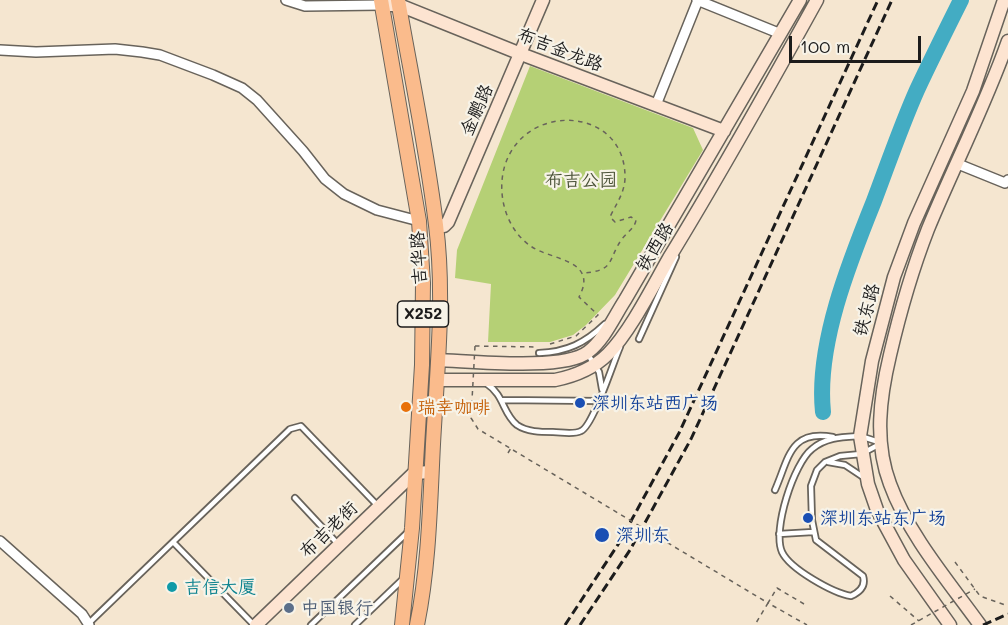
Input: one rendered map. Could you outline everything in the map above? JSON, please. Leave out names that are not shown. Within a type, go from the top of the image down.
[{"type":"main road","name":"金鹏路","points":[[436,226],[444,226],[448,222],[543,0]]},
{"type":"main road","name":"铁西路","points":[[587,353],[603,336],[800,0]]},
{"type":"main road","name":"铁西路","points":[[437,380],[555,380],[579,374],[595,365],[614,347],[697,212],[817,0]]},
{"type":"main road","name":"铁东路","points":[[950,625],[889,535],[877,510],[861,454],[860,436],[872,361],[897,268],[921,205],[973,91],[1004,0]]},
{"type":"main road","name":"布吉金龙路","points":[[382,3],[398,3],[521,54],[724,131]]},
{"type":"main road","name":"吉华路","points":[[382,3],[419,221],[423,283],[422,365],[412,528],[402,625]]},
{"type":"main road","name":"吉华路","points":[[398,3],[436,226],[439,285],[438,360],[432,472],[423,594],[417,625]]},
{"type":"main road","name":"铁东路","points":[[980,625],[921,542],[900,506],[886,474],[879,420],[901,309],[928,229],[987,97],[1008,41]]},
{"type":"main road","points":[[771,52],[784,60]]},
{"type":"main road","points":[[438,360],[558,363],[573,360],[587,353]]},
{"type":"main road","points":[[414,473],[432,472]]},
{"type":"main road","name":"布吉老街","points":[[255,625],[414,473]]},
{"type":"street","points":[[286,0],[305,6],[382,3]]},
{"type":"street","points":[[656,105],[698,0],[781,34]]},
{"type":"street","points":[[0,50],[142,52],[160,55],[213,75],[242,88],[257,100],[325,179],[344,194],[377,210],[419,221]]},
{"type":"street","points":[[958,164],[1005,183],[1008,180]]},
{"type":"street","points":[[0,541],[82,614],[88,625]]},
{"type":"lane","points":[[639,339],[697,212]]},
{"type":"lane","points":[[539,350],[558,352],[574,347],[593,335],[618,311]]},
{"type":"lane","points":[[476,380],[494,389],[511,419],[523,428],[537,432],[572,432],[585,429],[633,318]]},
{"type":"lane","points":[[587,353],[602,381],[599,400]]},
{"type":"lane","points":[[502,400],[599,400]]},
{"type":"lane","points":[[88,625],[290,429],[301,426],[379,507]]},
{"type":"lane","points":[[775,490],[791,453],[800,441],[816,435],[836,438],[860,436],[882,443]]},
{"type":"lane","points":[[836,438],[812,449],[802,460],[780,515],[779,534],[782,554],[801,571],[843,595],[851,596],[863,588],[865,581],[863,576],[850,564],[821,545],[813,532],[811,486],[817,470],[825,462],[840,456],[861,454],[882,443]]},
{"type":"lane","points":[[825,462],[838,463],[851,468],[868,484]]},
{"type":"lane","points":[[295,498],[339,545]]},
{"type":"lane","points":[[311,625],[412,528]]},
{"type":"lane","points":[[779,534],[813,532]]},
{"type":"lane","points":[[173,542],[255,625]]},
{"type":"lane","points":[[355,625],[409,574]]},
{"type":"path","points":[[547,346],[576,336],[598,315],[579,297],[584,281],[576,265],[539,251],[521,237],[508,219],[501,191],[505,164],[515,146],[529,132],[555,120],[570,119],[585,122],[598,128],[609,138],[621,157],[625,179],[622,193],[610,217],[615,222],[631,217],[636,220],[634,226],[619,243],[609,264],[599,270],[582,273]]},
{"type":"path","points":[[539,350],[475,346],[471,418],[478,429],[807,625]]},
{"type":"path","points":[[508,453],[511,448]]},
{"type":"path","points":[[955,562],[980,596],[1008,606]]},
{"type":"path","points":[[756,623],[777,588],[804,604]]},
{"type":"path","points":[[911,625],[975,589]]},
{"type":"path","points":[[890,596],[919,621]]},
{"type":"green space","name":"布吉公园","points":[[530,66],[693,128],[703,150],[615,295],[586,325],[573,335],[550,342],[488,342],[491,284],[455,278],[457,250]]},
{"type":"waterway","points":[[823,412],[824,359],[829,332],[845,277],[911,104],[961,0]]},
{"type":"railway","points":[[565,625],[619,543],[679,433],[878,0]]},
{"type":"railway","points":[[580,625],[630,550],[691,439],[892,0]]},
{"type":"railway","points":[[983,625],[1008,614]]},
{"type":"place","name":"深圳东站西广场","points":[[580,403]]},
{"type":"place","name":"瑞幸咖啡","points":[[406,407]]},
{"type":"place","name":"深圳东站东广场","points":[[808,518]]},
{"type":"place","name":"深圳东","points":[[602,535]]},
{"type":"place","name":"吉信大厦","points":[[172,587]]},
{"type":"place","name":"中国银行","points":[[289,608]]}]
